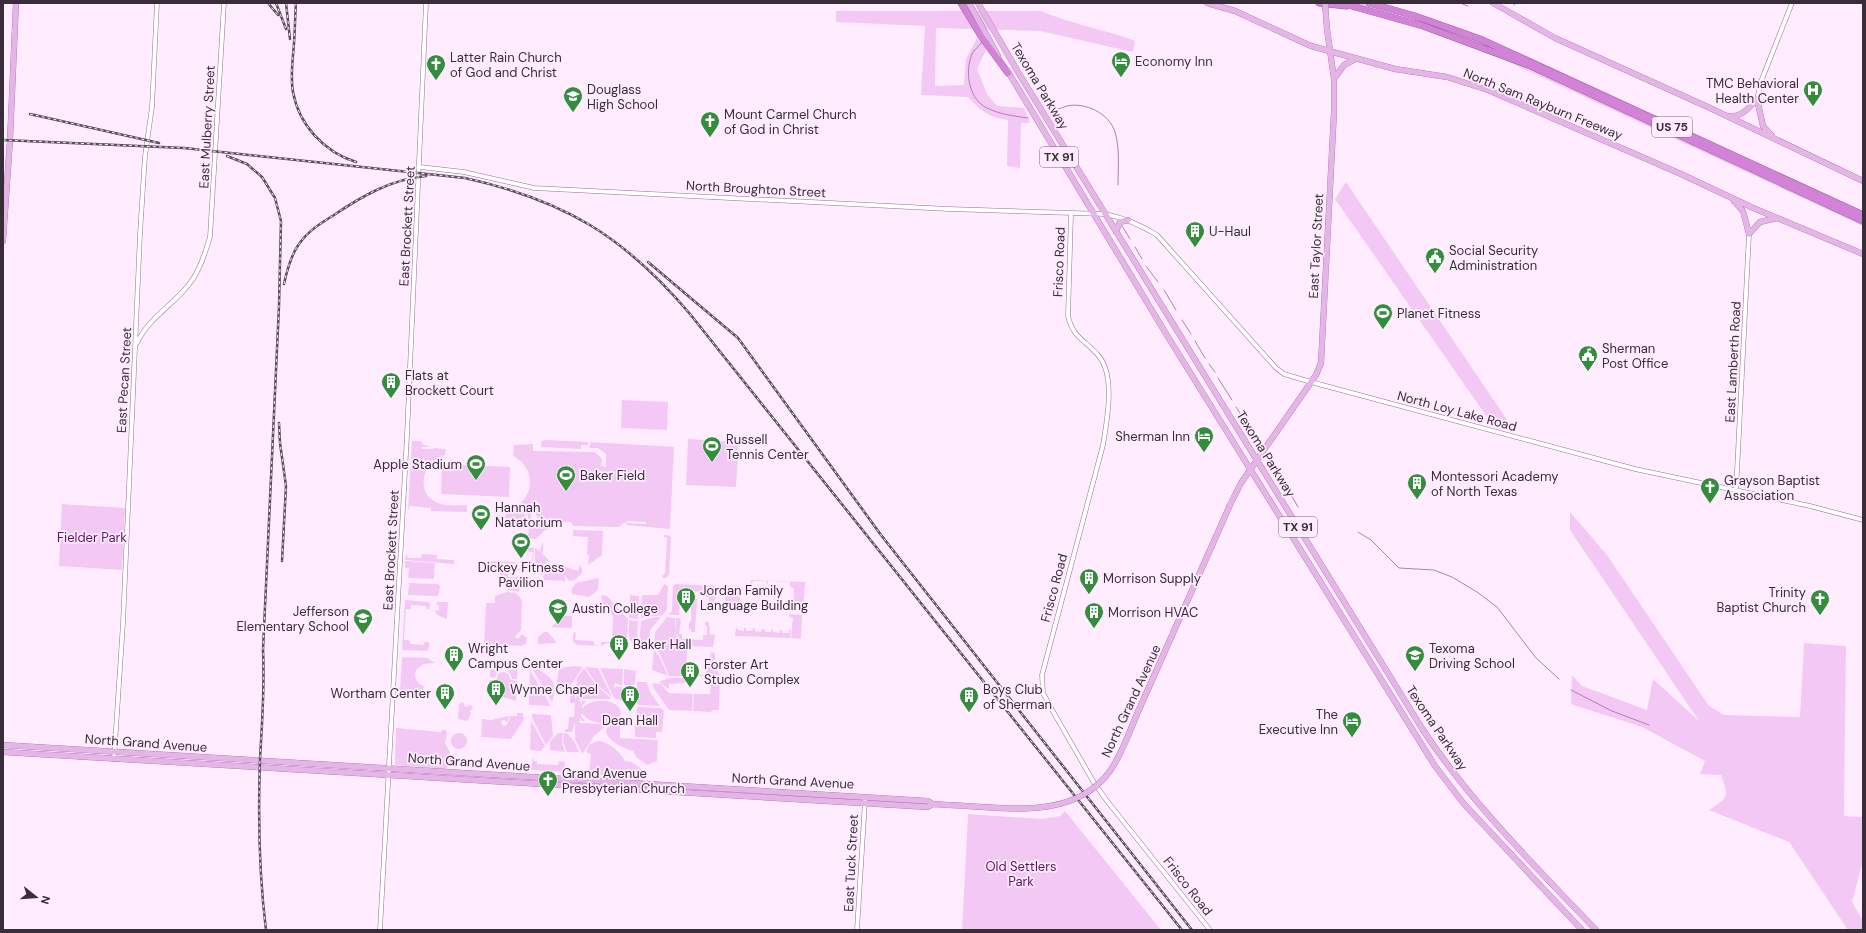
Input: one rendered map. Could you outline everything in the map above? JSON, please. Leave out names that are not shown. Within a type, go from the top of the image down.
[{"type":"highway","name":"TX 91","points":[[961,3],[981,36],[1008,73]]},
{"type":"highway","points":[[1319,3],[1361,8]]},
{"type":"highway","name":"North Sam Rayburn Freeway","points":[[1341,3],[1423,26],[1531,66],[1863,221]]},
{"type":"highway","name":"US 75","points":[[1369,3],[1414,16],[1480,39],[1863,215]]},
{"type":"main road","points":[[3,241],[10,140],[16,3]]},
{"type":"main road","name":"Texoma Parkway","points":[[969,3],[1008,73],[1094,215],[1434,766],[1464,804],[1582,930]]},
{"type":"main road","name":"Texoma Parkway","points":[[978,3],[1116,232],[1444,762],[1488,815],[1596,930]]},
{"type":"main road","name":"North Sam Rayburn Freeway","points":[[1207,3],[1235,11],[1272,27],[1301,43],[1395,69],[1447,77],[1488,90],[1681,174],[1731,198],[1863,254]]},
{"type":"main road","name":"East Taylor Street","points":[[1251,470],[1311,382],[1321,363],[1323,348],[1334,112],[1334,79],[1328,51],[1325,3]]},
{"type":"main road","points":[[1493,3],[1555,38],[1727,116],[1776,141],[1863,181]]},
{"type":"main road","points":[[1334,79],[1344,66],[1355,58]]},
{"type":"main road","points":[[1025,99],[1034,98]]},
{"type":"main road","points":[[1727,116],[1736,117],[1743,113],[1757,99]]},
{"type":"main road","points":[[1757,99],[1763,126],[1776,141]]},
{"type":"main road","points":[[1731,198],[1743,211],[1749,234]]},
{"type":"main road","points":[[1749,234],[1760,222],[1778,218]]},
{"type":"main road","points":[[1116,232],[1120,222],[1128,220]]},
{"type":"main road","name":"North Grand Avenue","points":[[3,752],[865,800],[928,801],[933,804],[948,805],[1044,808],[1076,798],[1102,781],[1116,762],[1230,505],[1251,470]]},
{"type":"main road","name":"North Grand Avenue","points":[[3,745],[389,768],[865,800]]},
{"type":"street","name":"East Pecan Street","points":[[114,759],[123,623],[140,234],[146,146],[152,107],[157,3]]},
{"type":"street","name":"East Mulberry Street","points":[[136,346],[142,331],[151,320],[190,283],[206,252],[210,237],[224,3]]},
{"type":"street","name":"East Brockett Street","points":[[380,930],[420,167],[426,3]]},
{"type":"street","points":[[1757,99],[1762,80],[1792,3]]},
{"type":"street","name":"North Broughton Street","points":[[420,167],[464,172],[534,188],[1071,214],[1105,214]]},
{"type":"street","name":"Frisco Road","points":[[1071,214],[1068,316],[1071,328],[1098,354],[1104,364],[1108,377],[1107,420],[1103,445],[1042,675],[1043,688],[1051,708],[1093,781],[1107,801],[1210,930]]},
{"type":"street","name":"North Loy Lake Road","points":[[1105,214],[1128,220],[1157,235],[1276,368],[1284,374],[1629,467],[1815,507],[1863,520]]},
{"type":"street","name":"East Lamberth Road","points":[[1736,491],[1749,234]]},
{"type":"street","name":"East Tuck Street","points":[[858,930],[865,800]]},
{"type":"green space","points":[[1330,3],[1379,3],[1479,36],[1523,54],[1863,211],[1863,226],[1485,51],[1408,24]]},
{"type":"green space","points":[[836,11],[1041,11],[1052,16],[1135,41],[1133,52],[1040,31],[936,28],[935,86],[964,85],[966,59],[977,38],[987,48],[977,69],[987,94],[997,106],[1024,108],[1030,123],[1021,123],[1020,168],[1007,166],[1008,120],[990,116],[968,97],[921,95],[925,26],[836,22]]},
{"type":"green space","points":[[1346,182],[1514,430],[1494,427],[1335,199]]},
{"type":"green space","points":[[622,400],[668,402],[667,430],[621,428]]},
{"type":"green space","name":"Russell Tennis Center","points":[[688,439],[739,442],[736,487],[686,485]]},
{"type":"green space","points":[[412,441],[420,441],[424,445],[432,447],[422,447],[422,449],[446,449],[445,455],[438,458],[427,469],[424,476],[425,491],[429,497],[440,504],[467,505],[467,512],[431,511],[431,508],[410,506],[408,511]]},
{"type":"green space","points":[[542,441],[588,442],[589,445],[581,445],[581,449],[541,447]]},
{"type":"green space","points":[[591,442],[674,447],[670,529],[627,525],[627,523],[646,524],[646,522],[627,521],[618,527],[573,526],[571,522],[540,521],[532,508],[531,521],[528,521],[528,516],[520,504],[528,491],[530,478],[524,465],[513,456],[514,445],[533,444],[533,451],[595,452],[602,459],[601,466],[606,467],[606,454],[598,448],[589,448]]},
{"type":"green space","name":"Apple Stadium","points":[[442,464],[510,467],[509,497],[441,494]]},
{"type":"green space","name":"Fielder Park","points":[[62,504],[125,508],[122,570],[59,566]]},
{"type":"green space","points":[[518,505],[526,516],[519,519],[505,518],[506,510]]},
{"type":"green space","points":[[1570,512],[1607,555],[1709,706],[1724,715],[1800,717],[1804,643],[1846,646],[1844,816],[1863,817],[1863,861],[1852,902],[1863,921],[1863,930],[1848,930],[1789,842],[1709,810],[1724,799],[1726,792],[1721,775],[1700,774],[1705,761],[1642,727],[1571,704],[1572,675],[1582,686],[1647,710],[1653,679],[1699,721],[1570,530]]},
{"type":"green space","points":[[529,523],[565,524],[556,526],[556,528],[545,530],[536,539],[528,538]]},
{"type":"green space","points":[[573,530],[603,531],[602,555],[588,565],[588,537],[573,536]]},
{"type":"green space","points":[[664,535],[671,537],[669,575],[666,578],[663,578],[662,576],[665,573],[667,538],[664,537]]},
{"type":"green space","points":[[543,541],[543,554],[550,562],[545,561],[540,550]]},
{"type":"green space","points":[[520,547],[534,548],[533,562],[526,563],[522,570],[490,568],[490,561],[515,562],[514,568],[521,569],[525,563],[532,560],[533,552],[520,551]]},
{"type":"green space","points":[[535,548],[540,551],[545,561],[549,565],[546,572],[541,576],[540,567],[535,563]]},
{"type":"green space","points":[[406,554],[408,558],[421,558],[422,554],[437,555],[437,559],[454,560],[454,564],[405,560]]},
{"type":"green space","points":[[405,561],[435,563],[434,579],[408,578],[409,568],[405,568]]},
{"type":"green space","points":[[554,563],[578,571],[580,565],[582,573],[575,580],[569,581],[553,564]]},
{"type":"green space","points":[[550,566],[564,575],[566,581],[544,580],[543,577]]},
{"type":"green space","points":[[500,573],[508,574],[508,577],[521,577],[520,582],[527,582],[526,586],[521,585],[519,592],[509,590],[501,583]]},
{"type":"green space","points":[[599,578],[598,590],[589,597],[572,594],[572,588],[576,583]]},
{"type":"green space","points":[[751,580],[805,582],[803,610],[790,609],[793,608],[794,588],[790,587],[790,582],[768,581],[768,585],[766,581],[753,581],[752,585],[750,584]]},
{"type":"green space","points":[[409,583],[438,584],[440,586],[439,594],[437,596],[408,595]]},
{"type":"green space","points":[[664,584],[668,586],[667,609],[663,615],[641,618],[642,595],[658,595]]},
{"type":"green space","points":[[675,584],[715,586],[717,588],[717,593],[714,607],[708,607],[709,597],[705,597],[706,592],[684,591],[683,595],[681,595],[679,615],[669,615],[672,610],[673,587]]},
{"type":"green space","points":[[726,585],[735,588],[737,594],[740,594],[740,607],[736,607],[736,612],[724,611]]},
{"type":"green space","points":[[507,592],[516,593],[522,600],[521,630],[515,637],[518,639],[522,634],[527,638],[526,644],[522,646],[484,644],[486,603],[495,603],[495,596]]},
{"type":"green space","points":[[601,595],[607,596],[628,619],[627,638],[621,643],[607,643],[601,646],[601,642],[612,642],[613,616],[603,604]]},
{"type":"green space","points":[[630,595],[639,596],[638,619],[629,618]]},
{"type":"green space","points":[[693,599],[697,599],[695,632],[691,632],[691,629],[689,629],[689,622],[691,621],[691,602],[693,602]]},
{"type":"green space","points":[[405,600],[428,602],[430,604],[429,609],[426,609],[426,606],[411,605],[411,609],[406,609],[404,640],[409,640],[410,644],[424,645],[424,642],[429,642],[429,648],[427,651],[402,650]]},
{"type":"green space","points":[[437,602],[448,602],[447,619],[437,615],[435,610],[439,611],[439,605],[436,605]]},
{"type":"green space","points":[[789,614],[802,615],[801,639],[791,638],[793,618],[789,617]]},
{"type":"green space","points":[[563,616],[572,616],[572,627],[551,627]]},
{"type":"green space","points":[[661,617],[650,630],[649,643],[639,644],[641,621]]},
{"type":"green space","points":[[667,617],[675,618],[675,634],[687,648],[686,676],[669,676],[660,654],[654,647],[655,632]]},
{"type":"green space","points":[[676,618],[679,618],[681,621],[679,634],[682,634],[682,639],[703,640],[703,635],[707,635],[707,626],[705,626],[705,622],[709,622],[710,634],[715,635],[713,647],[687,646],[675,633]]},
{"type":"green space","points":[[629,620],[638,621],[637,644],[633,644],[629,638]]},
{"type":"green space","points":[[736,627],[738,630],[744,631],[744,628],[746,628],[746,631],[752,631],[753,628],[755,628],[755,631],[761,632],[762,629],[765,629],[765,632],[771,632],[773,629],[773,632],[780,633],[780,630],[782,630],[782,633],[789,633],[789,630],[791,630],[790,638],[735,636]]},
{"type":"green space","points":[[544,632],[548,632],[557,643],[538,644],[538,637]]},
{"type":"green space","points":[[576,632],[575,640],[594,641],[594,645],[601,646],[577,645],[573,641],[573,633]]},
{"type":"green space","points":[[654,649],[660,658],[668,676],[652,670]]},
{"type":"green space","points":[[711,652],[715,653],[715,665],[720,676],[688,676],[688,674],[706,675],[707,658],[710,658]]},
{"type":"green space","points":[[402,657],[427,658],[435,663],[423,664],[416,670],[416,680],[424,686],[423,691],[400,690]]},
{"type":"green space","points":[[498,662],[504,665],[518,664],[517,679],[512,679],[510,673],[504,668],[497,673],[495,678],[490,677],[490,671]]},
{"type":"green space","points":[[530,665],[534,666],[552,680],[555,688],[552,702]]},
{"type":"green space","points":[[575,666],[583,667],[568,689],[560,688],[557,681],[559,668]]},
{"type":"green space","points":[[585,667],[598,668],[612,697],[597,685]]},
{"type":"green space","points":[[584,668],[596,685],[612,699],[580,699],[581,705],[582,701],[586,701],[582,706],[582,709],[585,705],[590,703],[603,701],[615,704],[621,713],[614,721],[602,723],[590,720],[582,713],[581,716],[585,721],[581,721],[581,717],[579,723],[608,724],[594,736],[582,753],[575,739],[575,722],[572,732],[565,732],[565,729],[568,729],[569,717],[574,717],[575,703],[570,703],[570,692],[566,692],[566,690],[574,692],[576,700],[577,678]]},
{"type":"green space","points":[[600,668],[623,669],[622,686],[615,683],[614,686],[615,688],[617,686],[622,687],[621,701],[614,698]]},
{"type":"green space","points":[[624,669],[636,671],[635,685],[624,685]]},
{"type":"green space","points":[[530,670],[549,703],[550,706],[529,705]]},
{"type":"green space","points":[[504,672],[508,674],[511,680],[517,681],[516,701],[496,695],[489,687],[489,680],[496,680],[499,673]]},
{"type":"green space","points":[[712,677],[720,677],[719,710],[710,712],[693,711],[694,694],[710,694]]},
{"type":"green space","points":[[669,678],[685,678],[685,683],[669,684],[669,689],[659,682]]},
{"type":"green space","points":[[637,682],[647,682],[650,692],[660,706],[639,705],[636,703]]},
{"type":"green space","points":[[652,683],[661,684],[669,693],[693,694],[692,711],[669,710],[654,689]]},
{"type":"green space","points":[[463,702],[465,707],[471,705],[473,708],[470,711],[471,715],[469,719],[466,721],[458,719],[459,704]]},
{"type":"green space","points":[[637,707],[661,708],[664,711],[662,732],[656,732],[656,738],[635,737],[635,723],[637,722],[637,717],[639,717],[639,726],[650,727],[651,716],[637,716]]},
{"type":"green space","points":[[517,713],[523,713],[523,718],[525,718],[511,739],[481,737],[482,719],[491,720],[509,716],[507,723],[505,720],[501,721],[502,725],[505,726],[508,723],[510,716],[517,716]]},
{"type":"green space","points":[[532,714],[551,715],[553,736],[546,745],[532,718]]},
{"type":"green space","points":[[531,721],[545,746],[541,751],[530,750]]},
{"type":"green space","points":[[613,724],[620,725],[620,738],[658,740],[657,761],[647,765],[636,757],[633,751],[613,741],[607,735],[606,731],[609,726]]},
{"type":"green space","points":[[396,728],[441,732],[442,730],[446,730],[447,734],[445,743],[450,752],[448,767],[446,769],[395,765]]},
{"type":"green space","points":[[459,733],[466,738],[467,741],[462,748],[459,749],[452,744],[451,741],[456,734]]},
{"type":"green space","points":[[558,733],[563,733],[562,743],[565,752],[550,750],[550,741]]},
{"type":"green space","points":[[564,733],[567,733],[574,741],[579,752],[567,752],[563,742]]},
{"type":"green space","points":[[597,741],[610,745],[621,754],[625,761],[632,762],[643,770],[643,776],[589,774],[591,754],[586,752],[589,745]]},
{"type":"green space","points":[[533,756],[534,761],[537,761],[537,764],[558,765],[559,761],[565,762],[564,772],[531,770]]},
{"type":"green space","name":"Old Settlers Park","points":[[1065,811],[1161,930],[962,930],[968,814],[1042,819],[1060,816]]},
{"type":"waterway","points":[[1460,3],[1468,6]]},
{"type":"waterway","points":[[982,42],[972,54],[969,68],[970,83],[975,97],[979,103],[995,111],[1028,118]]},
{"type":"waterway","points":[[1049,113],[1074,105],[1089,107],[1096,110],[1108,119],[1117,138],[1118,185]]},
{"type":"waterway","points":[[1122,226],[1130,239]]},
{"type":"waterway","points":[[1135,247],[1142,259]]},
{"type":"waterway","points":[[1146,266],[1158,282]]},
{"type":"waterway","points":[[1164,290],[1176,310]]},
{"type":"waterway","points":[[1182,320],[1191,334]]},
{"type":"waterway","points":[[1195,341],[1205,358]]},
{"type":"waterway","points":[[1209,364],[1215,372]]},
{"type":"waterway","points":[[1218,378],[1232,400]]},
{"type":"waterway","points":[[1236,407],[1260,444]]},
{"type":"waterway","points":[[1269,459],[1279,475]]},
{"type":"waterway","points":[[1283,481],[1298,507]]},
{"type":"waterway","points":[[1358,532],[1371,540],[1399,568],[1434,570],[1452,577],[1477,592],[1497,607],[1536,658],[1559,679]]},
{"type":"waterway","points":[[1571,690],[1612,711],[1649,725]]},
{"type":"railway","points":[[268,3],[278,15]]},
{"type":"railway","points":[[276,3],[286,29]]},
{"type":"railway","points":[[286,3],[290,39]]},
{"type":"railway","points":[[296,3],[292,74],[292,86],[296,104],[307,126],[315,136],[334,151],[356,162]]},
{"type":"railway","points":[[30,114],[159,143]]},
{"type":"railway","points":[[3,140],[184,148],[465,178],[500,187],[562,210],[590,225],[616,242],[641,263],[690,314],[1182,930]]},
{"type":"railway","points":[[227,156],[247,164],[262,177],[275,198],[281,221],[279,306],[263,650],[264,664],[259,780],[260,866],[266,930]]},
{"type":"railway","points":[[284,284],[286,273],[296,248],[306,235],[324,221],[366,195],[401,181],[426,176]]},
{"type":"railway","points":[[648,262],[738,338],[881,535],[1192,930]]},
{"type":"railway","points":[[279,423],[280,443],[286,486],[282,561]]},
{"type":"place","name":"Economy Inn","points":[[1121,78]]},
{"type":"place","name":"Latter Rain Church of God and Christ","points":[[436,81]]},
{"type":"place","name":"TMC Behavioral Health Center","points":[[1813,107]]},
{"type":"place","name":"Douglass High School","points":[[573,113]]},
{"type":"place","name":"Mount Carmel Church of God in Christ","points":[[710,138]]},
{"type":"place","name":"U-Haul","points":[[1195,248]]},
{"type":"place","name":"Social Security Administration","points":[[1435,274]]},
{"type":"place","name":"Planet Fitness","points":[[1383,330]]},
{"type":"place","name":"Sherman Post Office","points":[[1588,372]]},
{"type":"place","name":"Flats at Brockett Court","points":[[391,399]]},
{"type":"place","name":"Sherman Inn","points":[[1204,453]]},
{"type":"place","name":"Russell Tennis Center","points":[[712,463]]},
{"type":"place","name":"Apple Stadium","points":[[476,481]]},
{"type":"place","name":"Baker Field","points":[[566,492]]},
{"type":"place","name":"Montessori Academy of North Texas","points":[[1417,500]]},
{"type":"place","name":"Grayson Baptist Association","points":[[1710,504]]},
{"type":"place","name":"Hannah Natatorium","points":[[481,531]]},
{"type":"place","name":"Dickey Fitness Pavilion","points":[[521,559]]},
{"type":"place","name":"Morrison Supply","points":[[1089,595]]},
{"type":"place","name":"Jordan Family Language Building","points":[[686,614]]},
{"type":"place","name":"Trinity Baptist Church","points":[[1820,616]]},
{"type":"place","name":"Austin College","points":[[558,625]]},
{"type":"place","name":"Morrison HVAC","points":[[1094,629]]},
{"type":"place","name":"Jefferson Elementary School","points":[[363,635]]},
{"type":"place","name":"Baker Hall","points":[[619,661]]},
{"type":"place","name":"Wright Campus Center","points":[[454,672]]},
{"type":"place","name":"Texoma Driving School","points":[[1415,672]]},
{"type":"place","name":"Forster Art Studio Complex","points":[[690,688]]},
{"type":"place","name":"Wynne Chapel","points":[[496,706]]},
{"type":"place","name":"Wortham Center","points":[[445,710]]},
{"type":"place","name":"Dean Hall","points":[[630,712]]},
{"type":"place","name":"Boys Club of Sherman","points":[[969,713]]},
{"type":"place","name":"The Executive Inn","points":[[1352,738]]},
{"type":"place","name":"Grand Avenue Presbyterian Church","points":[[548,797]]}]
